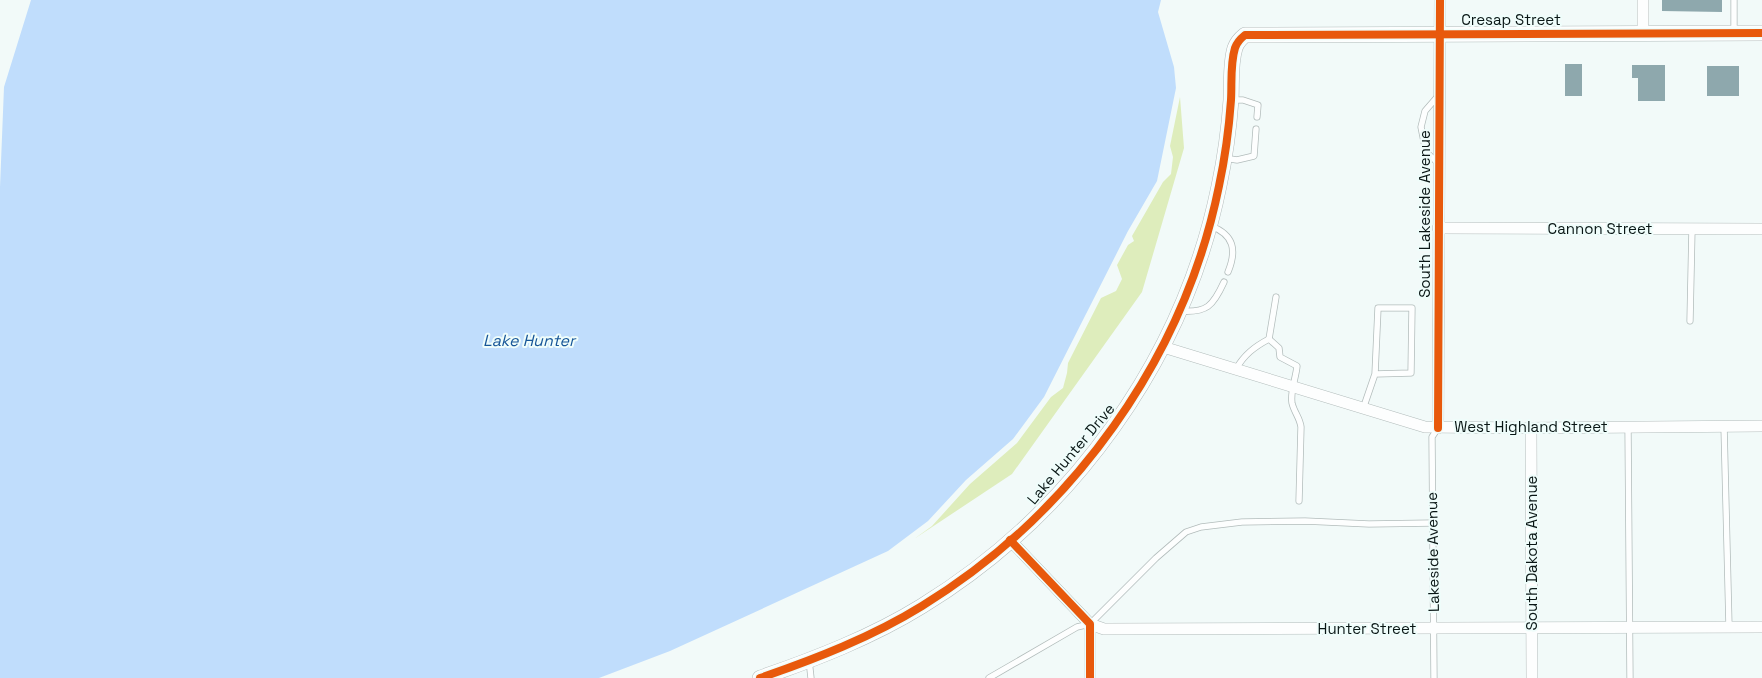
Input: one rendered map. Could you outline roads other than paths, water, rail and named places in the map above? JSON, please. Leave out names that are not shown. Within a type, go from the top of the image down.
[{"type":"street","name":"South Lakeside Avenue","points":[[1438,428],[1440,0]]},
{"type":"street","points":[[1643,0],[1643,34]]},
{"type":"street","name":"Cresap Street","points":[[1235,47],[1239,39],[1251,34],[1762,33]]},
{"type":"street","name":"Lake Hunter Drive","points":[[760,678],[866,636],[921,607],[968,574],[1035,518],[1074,476],[1115,426],[1162,347],[1180,311],[1198,266],[1219,185],[1231,100],[1235,47]]},
{"type":"street","name":"Cannon Street","points":[[1438,228],[1762,229]]},
{"type":"street","name":"West Highland Street","points":[[1162,347],[1424,427],[1762,426]]},
{"type":"street","name":"South Dakota Avenue","points":[[1531,428],[1532,678]]},
{"type":"street","points":[[1010,540],[1090,624],[1090,678]]},
{"type":"street","name":"Hunter Street","points":[[1090,624],[1104,629],[1762,627]]},
{"type":"lane","points":[[1734,0],[1734,34]]},
{"type":"lane","points":[[1439,164],[1426,152],[1422,127],[1425,111],[1440,95]]},
{"type":"lane","points":[[1231,100],[1243,100],[1258,105],[1257,117]]},
{"type":"lane","points":[[1223,158],[1237,160],[1254,156],[1256,128]]},
{"type":"lane","points":[[1210,225],[1221,230],[1226,235],[1234,251],[1228,272]]},
{"type":"lane","points":[[1690,321],[1692,229]]},
{"type":"lane","points":[[1180,311],[1193,312],[1210,306],[1216,299],[1224,282]]},
{"type":"lane","points":[[1269,340],[1276,297]]},
{"type":"lane","points":[[1363,409],[1375,374],[1378,308],[1412,308],[1411,373],[1375,374]]},
{"type":"lane","points":[[1236,370],[1242,358],[1251,349],[1269,340]]},
{"type":"lane","points":[[1269,340],[1279,348],[1280,357],[1297,366],[1293,388],[1293,406],[1299,417],[1301,427],[1298,501]]},
{"type":"lane","points":[[1724,426],[1729,626]]},
{"type":"lane","points":[[1628,427],[1630,678]]},
{"type":"lane","name":"Lakeside Avenue","points":[[1434,678],[1432,437],[1438,428]]},
{"type":"lane","points":[[989,678],[1076,628],[1090,624],[1156,558],[1186,532],[1201,527],[1242,522],[1305,520],[1369,524],[1433,523]]},
{"type":"lane","points":[[809,660],[811,678]]},
{"type":"water","name":"Lake Hunter","points":[[31,0],[1161,0],[1158,12],[1174,67],[1176,88],[1157,181],[1128,231],[1044,397],[1013,439],[966,480],[928,521],[888,551],[670,651],[599,678],[0,678],[0,187],[4,87]]}]
